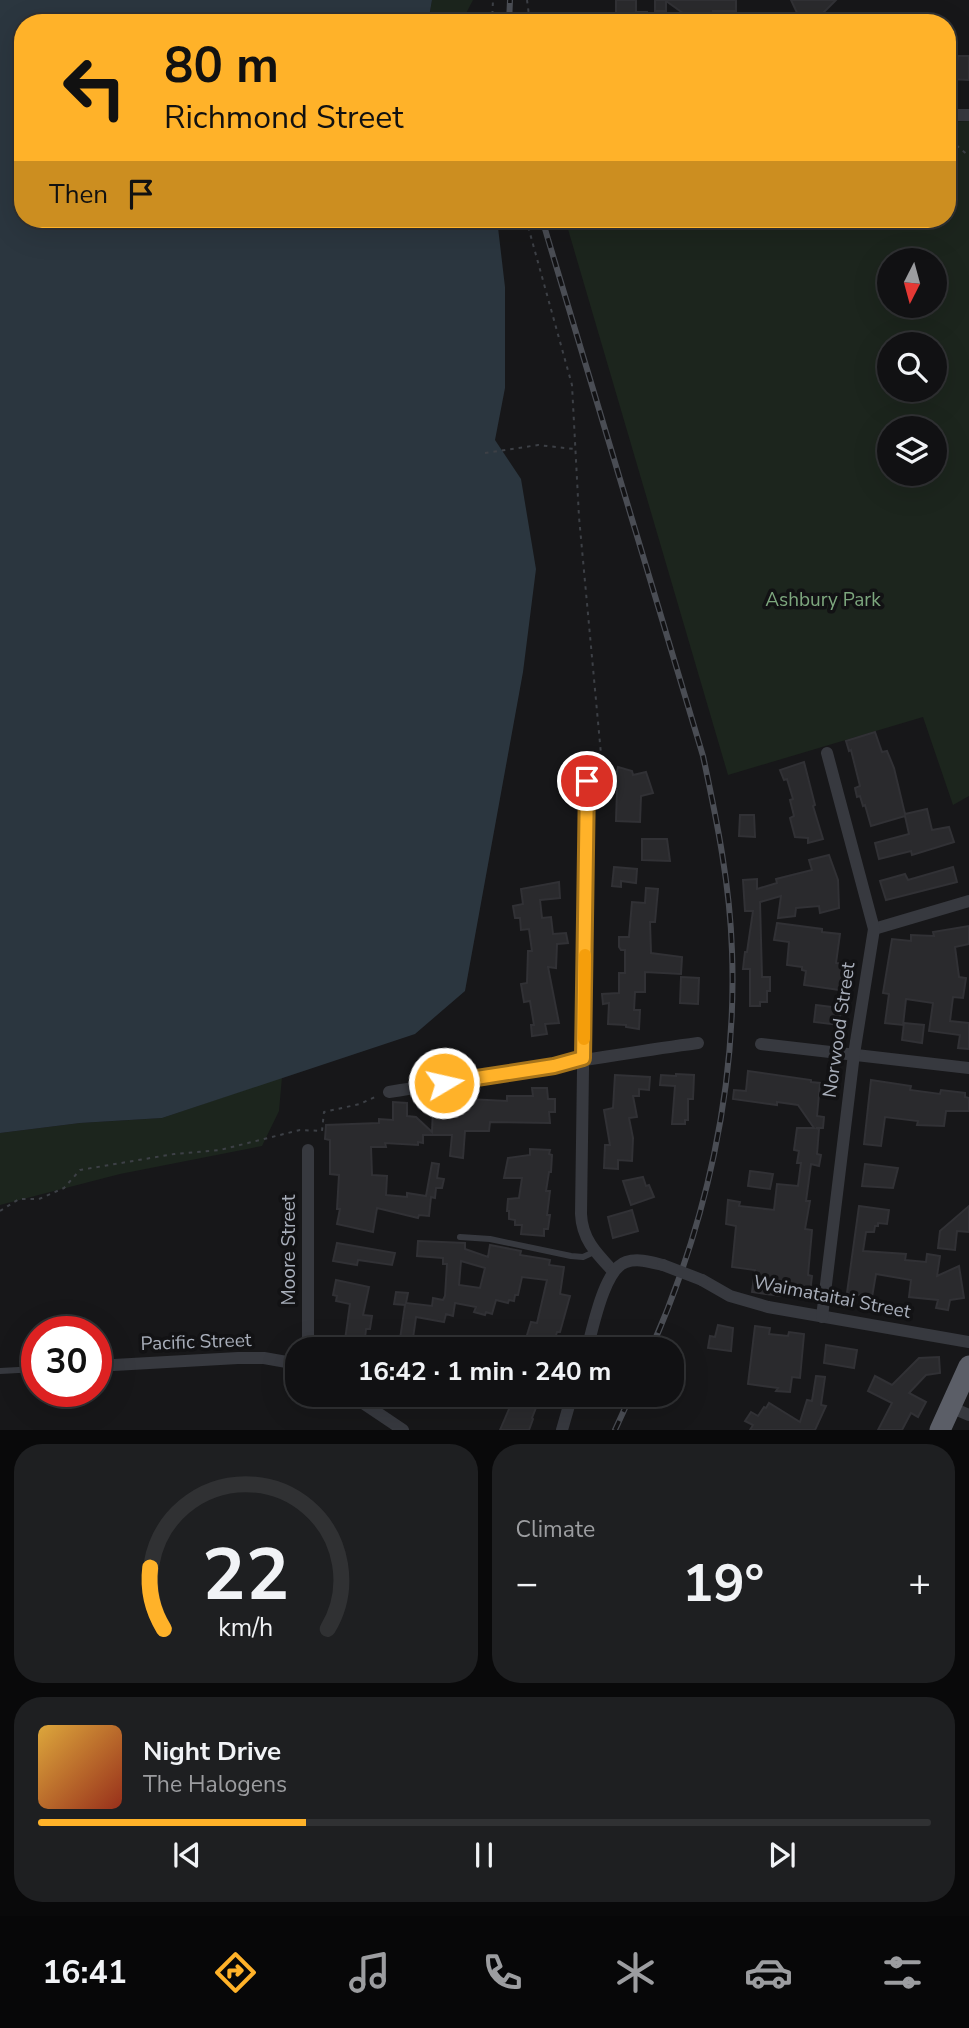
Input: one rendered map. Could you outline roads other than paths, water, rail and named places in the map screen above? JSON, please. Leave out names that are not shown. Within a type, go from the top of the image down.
[{"type":"highway","points":[[940,1430],[959,1411],[969,1366]]},
{"type":"street","name":"Norwood Street","points":[[822,1317],[854,1054],[874,929],[827,753]]},
{"type":"street","points":[[587,781],[581,1214],[584,1233],[594,1252],[613,1271],[591,1337]]},
{"type":"street","points":[[874,929],[969,901]]},
{"type":"street","points":[[389,1091],[554,1066],[583,1058],[698,1043]]},
{"type":"street","points":[[761,1044],[969,1068]]},
{"type":"street","name":"Moore Street","points":[[308,1150],[308,1337]]},
{"type":"street","name":"Waimataitai Street","points":[[613,1271],[626,1262],[635,1260],[663,1265],[702,1280],[730,1296],[768,1307],[969,1342]]},
{"type":"street","name":"Pacific Street","points":[[112,1365],[238,1358],[285,1362]]},
{"type":"street","points":[[369,1407],[403,1430]]},
{"type":"street","points":[[562,1430],[569,1407]]},
{"type":"lane","points":[[460,1237],[490,1239],[577,1257],[594,1252]]},
{"type":"lane","points":[[0,1371],[21,1370]]},
{"type":"railway","points":[[509,14],[510,0]]},
{"type":"railway","points":[[545,228],[703,756],[729,902],[732,1002],[723,1104],[714,1154],[688,1253],[656,1337]]},
{"type":"railway","points":[[615,1430],[626,1407]]},
{"type":"park label","name":"Ashbury Park","points":[[823,600]]}]
